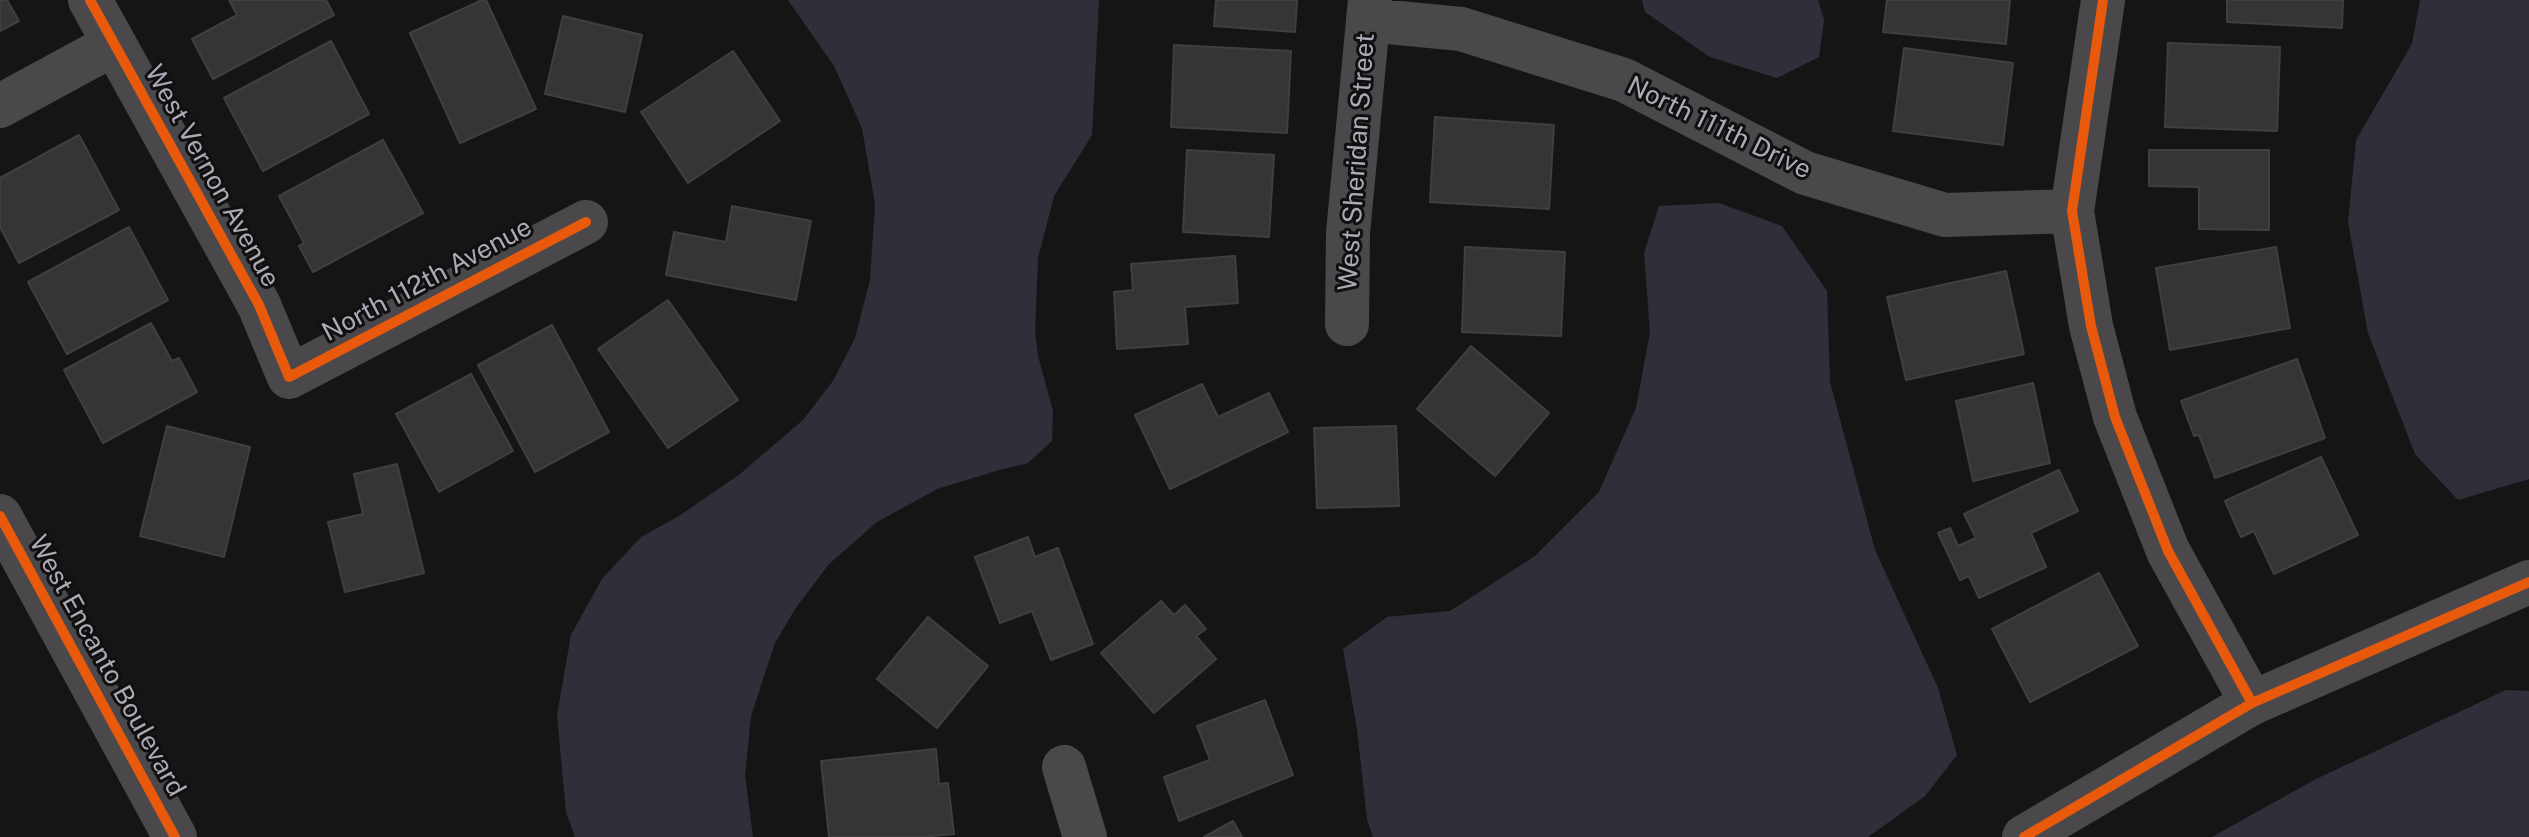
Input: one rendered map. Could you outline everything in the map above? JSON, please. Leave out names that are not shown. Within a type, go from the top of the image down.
[{"type":"street","name":"West Vernon Avenue","points":[[90,0],[259,305],[289,377]]},
{"type":"street","points":[[2103,0],[2072,211],[2091,326],[2115,417],[2168,551],[2252,703]]},
{"type":"street","name":"North 111th Drive","points":[[1369,10],[1461,29],[1624,80],[1805,173],[1945,215],[2072,211]]},
{"type":"street","name":"West Sheridan Street","points":[[1347,324],[1348,233],[1369,10]]},
{"type":"street","points":[[0,106],[114,44]]},
{"type":"street","name":"North 112th Avenue","points":[[289,377],[586,222]]},
{"type":"street","name":"West Encanto Boulevard","points":[[0,516],[171,836]]},
{"type":"street","points":[[2024,837],[2252,703],[2529,582]]},
{"type":"street","points":[[1064,767],[1085,837]]},
{"type":"shaded area","points":[[788,0],[1099,0],[1092,135],[1054,196],[1038,258],[1035,330],[1038,356],[1053,411],[1052,441],[1028,463],[937,489],[877,522],[829,564],[795,609],[775,643],[751,716],[745,776],[753,837],[575,837],[566,812],[557,715],[571,635],[602,579],[641,537],[679,516],[740,474],[803,420],[833,381],[855,338],[870,280],[875,204],[862,128],[834,66]]},
{"type":"shaded area","points":[[1642,0],[1818,0],[1824,20],[1819,57],[1777,78],[1710,57],[1645,12]]},
{"type":"shaded area","points":[[2420,0],[2529,0],[2529,479],[2458,500],[2415,454],[2368,333],[2348,222],[2356,140],[2412,44]]},
{"type":"shaded area","points":[[1719,203],[1782,226],[1827,291],[1830,382],[1875,550],[1938,688],[1957,755],[1925,796],[1868,837],[1373,837],[1367,819],[1357,729],[1343,649],[1387,617],[1450,611],[1535,556],[1599,492],[1636,408],[1650,332],[1644,253],[1659,206]]},
{"type":"shaded area","points":[[2506,690],[2529,691],[2529,837],[2212,837],[2314,780]]},
{"type":"building","points":[[0,0],[7,0],[19,21],[0,31]]},
{"type":"building","points":[[229,0],[326,0],[334,15],[213,79],[192,39],[237,15]]},
{"type":"building","points":[[486,0],[536,109],[460,143],[410,33]]},
{"type":"building","points":[[1216,0],[1297,0],[1295,32],[1214,26]]},
{"type":"building","points":[[1887,0],[2010,0],[2006,44],[1883,32]]},
{"type":"building","points":[[2227,0],[2343,0],[2342,28],[2227,22]]},
{"type":"building","points":[[563,16],[642,35],[625,112],[545,94]]},
{"type":"building","points":[[331,41],[369,114],[263,171],[224,98]]},
{"type":"building","points":[[2168,43],[2280,47],[2277,131],[2165,127]]},
{"type":"building","points":[[1174,45],[1291,51],[1287,133],[1171,127]]},
{"type":"building","points":[[1904,48],[2013,63],[2003,145],[1893,131]]},
{"type":"building","points":[[733,51],[780,121],[688,183],[641,112]]},
{"type":"building","points":[[1435,117],[1554,125],[1549,209],[1430,202]]},
{"type":"building","points":[[79,135],[119,210],[19,263],[0,227],[0,178]]},
{"type":"building","points":[[383,140],[423,213],[313,272],[299,246],[304,243],[279,196]]},
{"type":"building","points":[[1187,150],[1274,155],[1269,237],[1183,232]]},
{"type":"building","points":[[2149,150],[2269,150],[2269,230],[2199,229],[2199,187],[2149,186]]},
{"type":"building","points":[[732,206],[811,221],[796,300],[666,275],[674,232],[726,242]]},
{"type":"building","points":[[129,227],[168,300],[67,354],[28,282]]},
{"type":"building","points":[[1465,247],[1565,252],[1561,336],[1462,332]]},
{"type":"building","points":[[2276,247],[2290,328],[2170,350],[2156,268]]},
{"type":"building","points":[[1235,256],[1238,303],[1185,307],[1188,344],[1117,349],[1114,292],[1133,290],[1131,264]]},
{"type":"building","points":[[2006,271],[2024,354],[1906,380],[1887,297]]},
{"type":"building","points":[[668,300],[738,400],[668,448],[598,349]]},
{"type":"building","points":[[151,323],[172,361],[179,358],[197,392],[103,443],[64,370]]},
{"type":"building","points":[[552,325],[609,432],[535,472],[478,365]]},
{"type":"building","points":[[1471,346],[1549,413],[1495,476],[1417,409]]},
{"type":"building","points":[[2297,359],[2325,438],[2215,478],[2199,435],[2194,436],[2181,401]]},
{"type":"building","points":[[471,374],[513,451],[439,492],[396,414]]},
{"type":"building","points":[[2033,383],[2050,463],[1973,481],[1956,401]]},
{"type":"building","points":[[1202,384],[1218,417],[1269,393],[1288,432],[1170,489],[1135,415]]},
{"type":"building","points":[[167,426],[250,447],[224,557],[140,536]]},
{"type":"building","points":[[1396,426],[1399,506],[1317,508],[1314,428]]},
{"type":"building","points":[[2321,457],[2358,535],[2274,574],[2254,531],[2241,537],[2225,501]]},
{"type":"building","points":[[397,464],[424,573],[345,592],[328,522],[363,514],[354,474]]},
{"type":"building","points":[[2059,470],[2078,511],[2031,533],[2046,567],[1979,598],[1969,576],[1960,580],[1938,533],[1950,528],[1958,546],[1976,538],[1964,514]]},
{"type":"building","points":[[1028,537],[1035,557],[1058,548],[1093,644],[1051,660],[1032,611],[1000,623],[975,557]]},
{"type":"building","points":[[2099,573],[2138,646],[2030,702],[1992,629]]},
{"type":"building","points":[[1161,601],[1174,615],[1185,605],[1206,629],[1196,636],[1216,659],[1154,713],[1101,653]]},
{"type":"building","points":[[928,617],[988,666],[937,728],[877,679]]},
{"type":"building","points":[[1265,700],[1293,775],[1179,821],[1164,777],[1210,760],[1197,726]]},
{"type":"building","points":[[936,749],[939,784],[948,783],[954,834],[829,837],[821,761]]},
{"type":"building","points":[[1233,821],[1242,837],[1204,837]]},
{"type":"cycle path","points":[[90,0],[259,305],[289,377],[586,222]]},
{"type":"cycle path","points":[[2103,0],[2072,211],[2091,326],[2115,417],[2168,551],[2252,703]]},
{"type":"cycle path","points":[[0,516],[175,837]]},
{"type":"cycle path","points":[[2024,837],[2252,703],[2529,582]]}]
